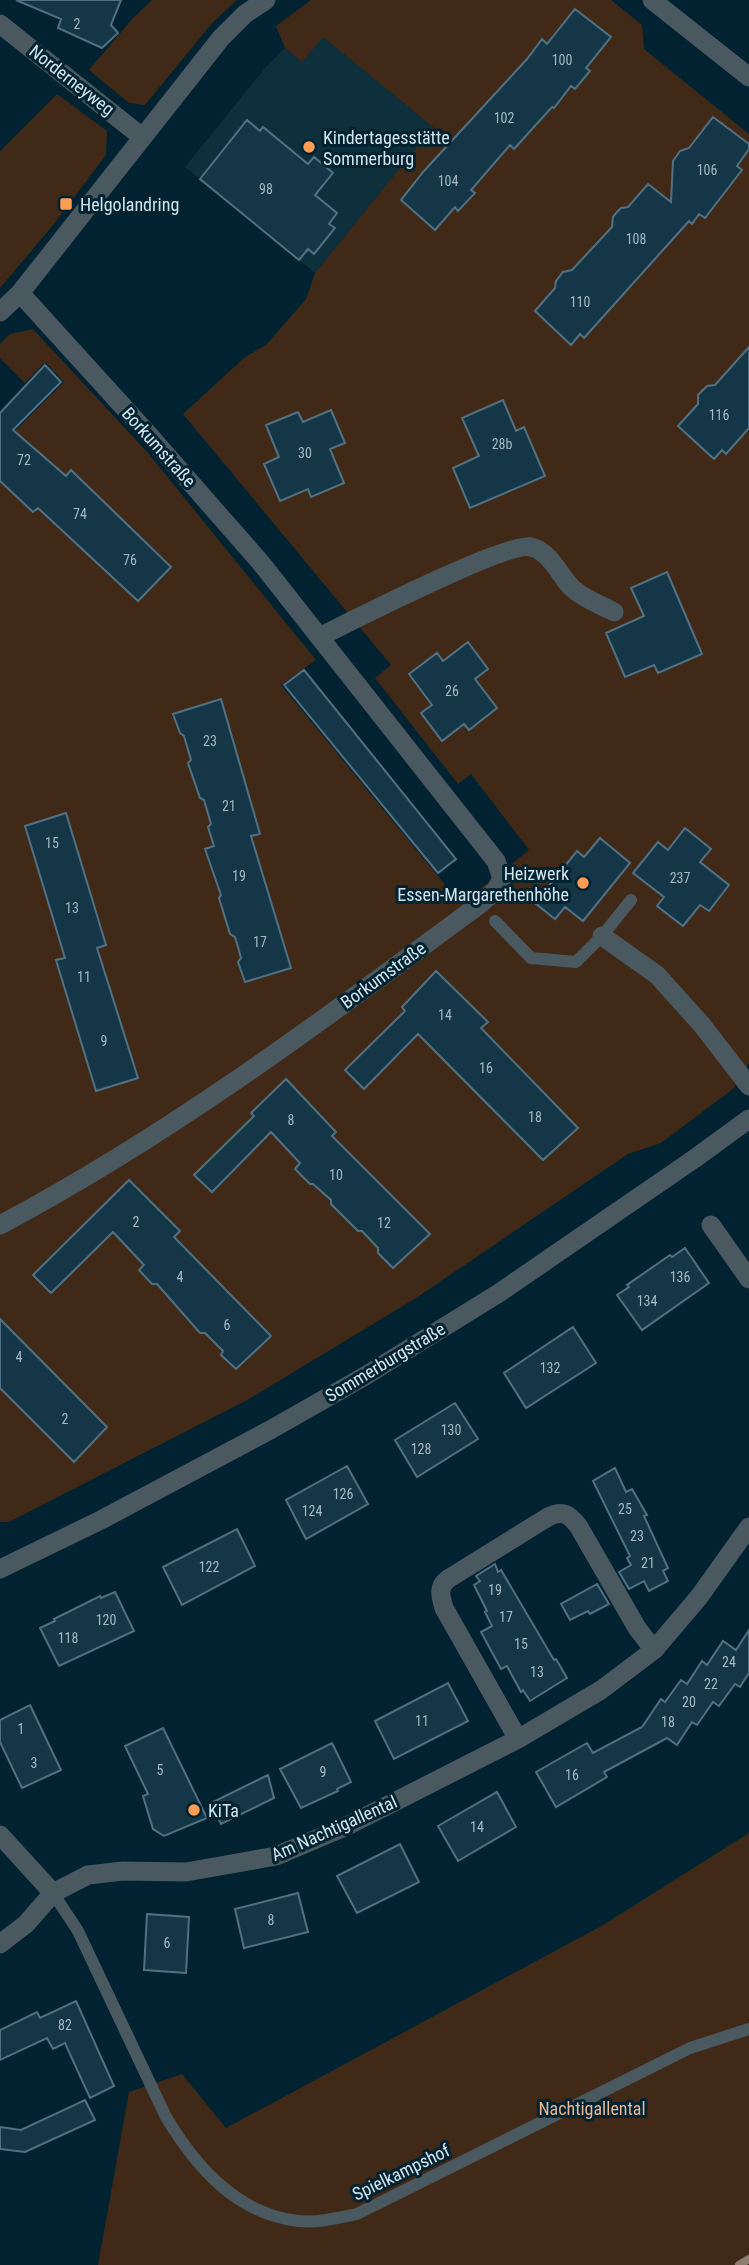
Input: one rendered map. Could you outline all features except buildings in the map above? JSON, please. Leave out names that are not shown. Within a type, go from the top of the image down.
[{"type":"street","points":[[0,312],[20,293],[221,38],[246,14],[266,0]]},
{"type":"street","points":[[652,0],[749,76]]},
{"type":"street","name":"Norderneyweg","points":[[0,24],[142,137]]},
{"type":"street","name":"Borkumstraße","points":[[0,1225],[56,1196],[190,1111],[359,994],[496,890],[502,878],[496,861],[261,563],[20,293]]},
{"type":"street","points":[[319,637],[511,548],[530,547],[546,555],[573,589],[614,612]]},
{"type":"street","points":[[602,936],[657,975],[702,1025],[749,1086]]},
{"type":"street","name":"Sommerburgstraße","points":[[0,1570],[101,1520],[375,1369],[499,1293],[694,1160],[749,1119]]},
{"type":"street","points":[[711,1225],[749,1279]]},
{"type":"street","points":[[518,1739],[444,1608],[440,1590],[448,1579],[556,1513],[564,1513],[579,1527],[637,1628],[654,1650]]},
{"type":"street","name":"Am Nachtigallental","points":[[53,1893],[88,1875],[123,1871],[186,1872],[276,1856],[347,1825],[518,1739],[601,1690],[654,1650],[699,1597],[749,1527]]},
{"type":"street","points":[[0,1835],[53,1893],[26,1924],[0,1944]]},
{"type":"lane","points":[[495,921],[531,958],[576,962],[602,936],[631,900]]},
{"type":"lane","name":"Spielkampshof","points":[[53,1893],[78,1931],[166,2117],[181,2142],[199,2165],[244,2204],[272,2216],[290,2220],[330,2220],[357,2214],[690,2048],[749,2029]]},
{"type":"shaded area","name":"Kindertagesstätte Sommerburg","points":[[322,36],[433,127],[315,273],[185,167],[265,68],[285,48],[302,62]]},
{"type":"green space","points":[[152,0],[237,0],[213,22],[145,105],[129,103],[89,70]]},
{"type":"green space","points":[[311,0],[611,0],[642,25],[644,49],[749,134],[749,1063],[733,1089],[661,1143],[628,1154],[416,1298],[249,1399],[9,1522],[0,1522],[0,440],[17,429],[64,382],[45,362],[25,383],[0,358],[0,344],[10,334],[33,329],[148,453],[316,660],[281,685],[461,904],[529,850],[471,774],[458,784],[375,678],[391,665],[183,414],[245,357],[266,345],[306,299],[315,273],[433,127],[323,37],[302,62],[285,48],[276,26]]},
{"type":"green space","points":[[57,94],[107,131],[106,155],[54,224],[0,288],[0,151]]},
{"type":"green space","name":"Nachtigallental","points":[[749,1833],[749,2265],[98,2265],[129,2092],[182,2074],[226,2128],[603,1925]]},
{"type":"waterway","points":[[739,2265],[749,2259]]},
{"type":"place","name":"Kindertagesstätte Sommerburg","points":[[309,147]]},
{"type":"place","name":"Helgolandring","points":[[66,204]]},
{"type":"place","name":"Heizwerk Essen-Margarethenhöhe","points":[[583,883]]},
{"type":"place","name":"KiTa","points":[[194,1810]]}]
